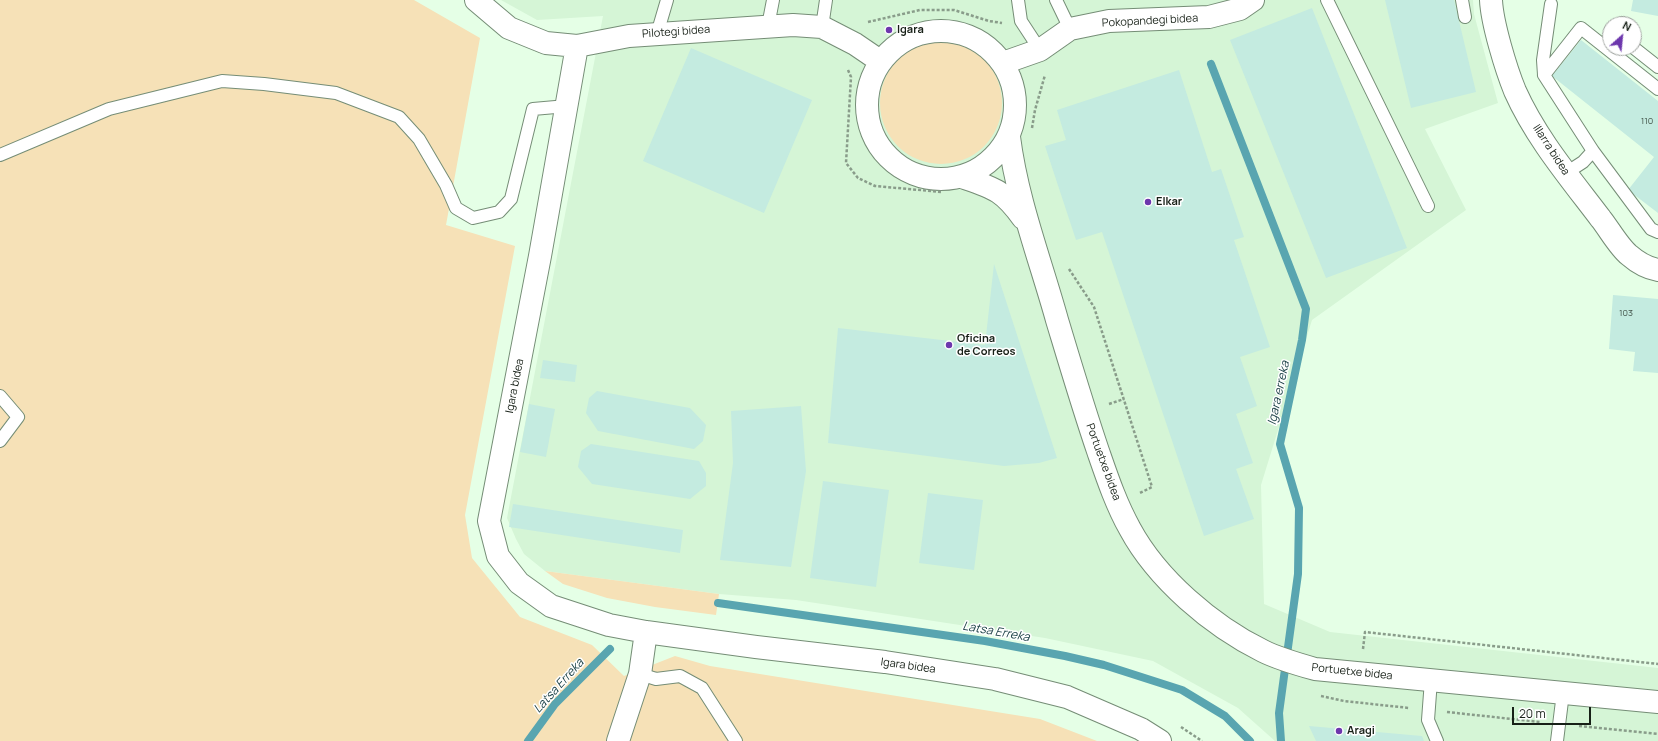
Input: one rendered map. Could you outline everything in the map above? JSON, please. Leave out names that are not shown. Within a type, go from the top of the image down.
[{"type":"street","name":"Pilotegi bidea","points":[[476,0],[509,28],[546,43],[577,46],[629,36],[793,25],[822,27],[855,44],[880,61]]},
{"type":"street","name":"Pokopandegi bidea","points":[[1003,63],[1040,50],[1070,29],[1109,21],[1209,17],[1240,9],[1253,0]]},
{"type":"street","name":"Illarra bidea","points":[[1491,0],[1493,17],[1515,90],[1542,140],[1566,174],[1628,254],[1650,268],[1658,270]]},
{"type":"street","points":[[932,31],[952,31],[972,37],[989,48],[1003,63],[1014,87],[1016,112],[1009,137],[997,155],[987,164],[962,177],[939,180],[916,176],[896,165],[880,148],[870,127],[866,105],[870,82],[880,61],[895,46],[912,36],[932,31]]},
{"type":"street","name":"Igara bidea","points":[[577,46],[489,521],[498,556],[519,583],[550,606],[609,625],[646,632],[885,662],[995,679],[1067,697],[1141,729],[1160,741]]},
{"type":"street","name":"Portuetxe bidea","points":[[1009,137],[1019,192],[1084,412],[1111,490],[1130,530],[1156,568],[1187,600],[1233,635],[1264,652],[1290,662],[1315,669],[1658,702]]},
{"type":"street","name":"Portuetxe bidea","points":[[962,177],[996,190],[1011,201],[1029,226]]},
{"type":"street","points":[[618,741],[640,674],[646,632]]},
{"type":"lane","points":[[657,34],[667,0]]},
{"type":"lane","points":[[768,26],[773,0]]},
{"type":"lane","points":[[822,27],[826,0]]},
{"type":"lane","points":[[1018,0],[1021,21],[1040,50]]},
{"type":"lane","points":[[1056,0],[1070,29]]},
{"type":"lane","points":[[1327,0],[1428,206]]},
{"type":"lane","points":[[1462,0],[1465,17]]},
{"type":"lane","points":[[1551,4],[1543,60],[1544,75],[1593,151],[1651,229],[1658,232]]},
{"type":"lane","points":[[1544,75],[1581,28],[1658,90]]},
{"type":"lane","points":[[1642,54],[1658,67]]},
{"type":"lane","points":[[0,155],[109,108],[222,82],[264,84],[336,93],[399,117],[419,139],[446,186],[456,208],[473,218],[499,212],[511,200],[533,109],[567,106]]},
{"type":"lane","points":[[1566,174],[1582,162],[1593,151]]},
{"type":"lane","points":[[0,396],[18,417],[0,440]]},
{"type":"lane","points":[[640,674],[656,679],[680,676],[702,688],[736,741]]},
{"type":"lane","points":[[1431,680],[1428,720],[1437,741]]},
{"type":"lane","points":[[1557,741],[1563,692]]},
{"type":"path","points":[[864,21],[870,23],[920,10],[954,10],[989,21],[1007,24],[1021,21]]},
{"type":"path","points":[[846,66],[851,77],[846,163],[858,178],[875,186],[946,192]]},
{"type":"path","points":[[1032,130],[1037,103],[1045,75],[1049,69]]},
{"type":"path","points":[[1065,263],[1094,307],[1152,487],[1135,496]]},
{"type":"path","points":[[1105,406],[1124,399]]},
{"type":"path","points":[[1363,651],[1365,632],[1658,664]]},
{"type":"path","points":[[1320,696],[1344,701],[1658,734]]},
{"type":"path","points":[[1177,724],[1202,741]]},
{"type":"shaded area","points":[[0,0],[414,0],[480,38],[446,225],[515,246],[465,515],[472,558],[520,617],[592,645],[624,676],[675,656],[710,666],[1040,719],[1097,741],[0,741]]},
{"type":"shaded area","points":[[501,0],[1473,0],[1474,14],[1498,103],[1425,129],[1466,210],[1312,320],[1261,485],[1264,604],[1330,632],[1658,668],[1658,741],[1275,741],[1238,708],[1153,661],[1045,638],[796,600],[719,594],[545,571],[524,554],[507,518],[603,16],[537,20]]},
{"type":"shaded area","points":[[941,42],[953,43],[964,47],[975,52],[984,60],[992,69],[997,80],[1001,91],[1001,115],[997,126],[992,137],[984,146],[975,154],[964,159],[953,163],[941,164],[929,163],[918,159],[907,154],[898,146],[890,137],[885,126],[881,115],[880,103],[881,91],[885,80],[890,69],[898,60],[907,52],[918,47],[929,43]]},
{"type":"shaded area","points":[[545,571],[719,594],[716,615],[655,607],[607,598],[563,584]]},
{"type":"building","points":[[1385,0],[1454,0],[1476,92],[1411,108]]},
{"type":"building","points":[[1633,0],[1658,0],[1658,16],[1631,11]]},
{"type":"building","points":[[1312,8],[1407,248],[1326,278],[1230,40]]},
{"type":"building","points":[[1581,40],[1658,101],[1658,213],[1628,190],[1654,157],[1552,76]]},
{"type":"building","points":[[691,48],[812,100],[764,213],[643,161]]},
{"type":"building","name":"Elkar","points":[[1179,70],[1212,172],[1221,169],[1244,237],[1234,240],[1270,347],[1240,357],[1257,406],[1236,414],[1253,463],[1236,469],[1254,519],[1204,536],[1102,232],[1076,240],[1045,146],[1066,140],[1057,110]]},
{"type":"building","points":[[994,264],[1057,458],[1039,463],[1004,466],[828,443],[838,328],[985,345]]},
{"type":"building","points":[[1613,295],[1658,299],[1658,373],[1633,371],[1635,352],[1609,349]]},
{"type":"building","points":[[543,360],[577,365],[575,382],[540,378]]},
{"type":"building","points":[[597,391],[690,408],[706,425],[703,441],[694,449],[598,431],[586,413],[589,398]]},
{"type":"building","points":[[529,404],[555,409],[546,457],[520,452]]},
{"type":"building","points":[[801,406],[806,471],[791,567],[720,560],[733,463],[731,411]]},
{"type":"building","points":[[591,444],[699,461],[706,473],[706,486],[690,499],[592,484],[578,467],[581,451]]},
{"type":"building","points":[[823,481],[889,490],[876,587],[810,578]]},
{"type":"building","points":[[928,493],[983,500],[974,570],[919,563]]},
{"type":"building","points":[[513,504],[683,530],[680,553],[509,527]]},
{"type":"building","name":"Aragi","points":[[1309,726],[1422,736],[1424,741],[1316,741]]},
{"type":"waterway","name":"Igara erreka","points":[[1211,64],[1306,309],[1302,340],[1280,444],[1299,508],[1298,574],[1279,713],[1281,741]]},
{"type":"waterway","name":"Latsa Erreka","points":[[718,603],[985,641],[1104,665],[1182,690],[1225,716],[1250,741]]},
{"type":"waterway","name":"Latsa Erreka","points":[[528,741],[555,704],[610,649]]},
{"type":"place","name":"Igara","points":[[889,30]]},
{"type":"place","name":"Elkar","points":[[1148,202]]},
{"type":"place","name":"Oficina de Correos","points":[[949,345]]},
{"type":"place","name":"Aragi","points":[[1339,731]]}]
